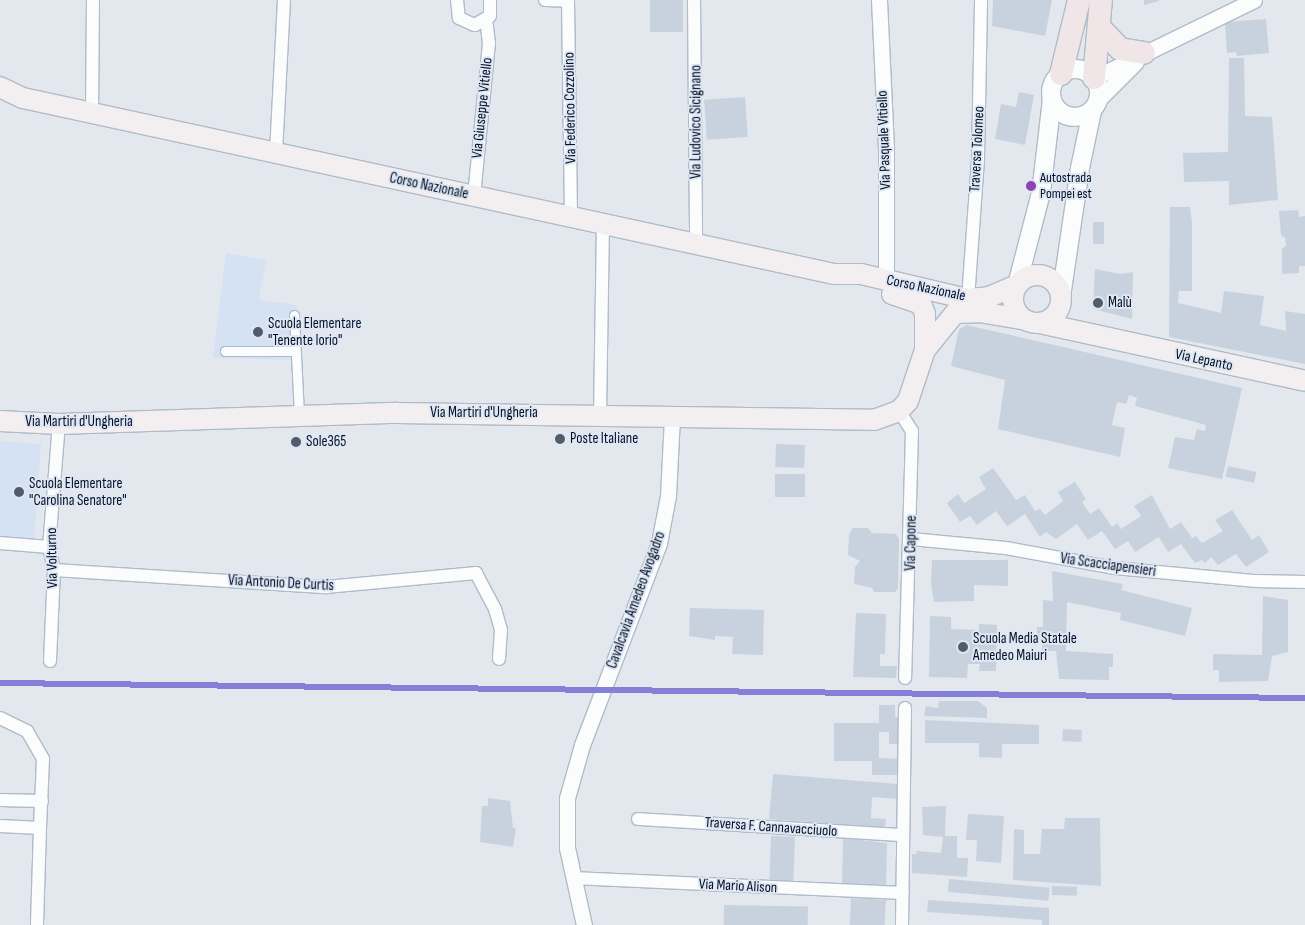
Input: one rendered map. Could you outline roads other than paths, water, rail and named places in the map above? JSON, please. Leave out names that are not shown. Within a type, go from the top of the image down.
[{"type":"highway","points":[[1061,74],[1079,0]]},
{"type":"highway","points":[[1095,96],[1101,0]]},
{"type":"highway","points":[[1099,27],[1111,44],[1120,49],[1144,53]]},
{"type":"main road","points":[[1075,69],[1095,96],[1080,168],[1061,301],[1053,317],[1031,321],[1013,306],[1041,193],[1052,86],[1061,74],[1075,69]]},
{"type":"main road","name":"Corso Nazionale","points":[[0,87],[23,98],[834,274],[861,274],[968,299],[989,297],[1017,285]]},
{"type":"main road","points":[[1052,100],[1066,116],[1079,117],[1095,96]]},
{"type":"main road","name":"Corso Nazionale","points":[[834,274],[859,286],[917,300],[924,314],[925,350]]},
{"type":"main road","points":[[1017,285],[1029,276],[1043,276],[1056,284],[1061,301]]},
{"type":"main road","name":"Via Lepanto","points":[[1061,301],[1082,325],[1102,338]]},
{"type":"main road","name":"Corso Nazionale","points":[[925,350],[946,321],[960,311],[1031,321]]},
{"type":"main road","name":"Via Lepanto","points":[[1031,321],[1305,381]]},
{"type":"main road","points":[[899,412],[912,392],[925,350]]},
{"type":"main road","name":"Via Martiri d'Ungheria","points":[[0,420],[59,424],[397,413],[600,415],[827,421],[886,418],[899,412]]},
{"type":"street","points":[[92,113],[93,0]]},
{"type":"street","points":[[276,153],[284,0]]},
{"type":"street","points":[[457,0],[456,12],[463,22],[475,25],[486,20]]},
{"type":"street","name":"Via Giuseppe Vitiello","points":[[474,196],[489,43],[486,20],[491,12],[490,0]]},
{"type":"street","points":[[544,0],[568,1]]},
{"type":"street","name":"Via Ludovico Sicignano","points":[[694,0],[696,244]]},
{"type":"street","name":"Via Pasquale Vitiello","points":[[879,0],[886,148],[886,280]]},
{"type":"street","name":"Traversa Tolomeo","points":[[968,299],[978,159],[981,0]]},
{"type":"street","points":[[1095,96],[1144,53],[1254,0]]},
{"type":"street","name":"Via Federico Cozzolino","points":[[568,1],[570,216]]},
{"type":"street","points":[[1095,96],[1144,53]]},
{"type":"street","name":"Corso Nazionale","points":[[0,98],[23,98]]},
{"type":"street","points":[[600,415],[603,224]]},
{"type":"street","points":[[294,315],[299,415]]},
{"type":"street","points":[[224,351],[295,351]]},
{"type":"street","name":"Via Capone","points":[[899,412],[912,431],[911,539],[905,678]]},
{"type":"street","name":"Cavalcavia Amedeo Avogadro","points":[[584,925],[573,878],[567,840],[568,798],[575,764],[664,526],[672,417]]},
{"type":"street","name":"Via Volturno","points":[[50,661],[54,570],[49,547],[59,424]]},
{"type":"street","name":"Via Scacciapensieri","points":[[911,539],[1006,548],[1115,568],[1256,581],[1305,582]]},
{"type":"street","points":[[0,543],[49,547]]},
{"type":"street","name":"Via Antonio De Curtis","points":[[54,570],[326,587],[476,573],[495,609],[501,630],[499,659]]},
{"type":"street","points":[[902,925],[905,708]]},
{"type":"street","points":[[0,718],[27,731],[37,744],[43,759],[37,925]]},
{"type":"street","points":[[0,800],[42,801]]},
{"type":"street","name":"Traversa F. Cannavacciuolo","points":[[638,818],[903,836]]},
{"type":"street","points":[[0,826],[40,828]]},
{"type":"street","name":"Via Mario Alison","points":[[573,878],[903,893]]},
{"type":"place","name":"Autostrada Pompei est","points":[[1031,186]]},
{"type":"place","name":"Malù","points":[[1098,303]]},
{"type":"place","name":"Scuola Elementare \"Tenente Iorio\"","points":[[258,332]]},
{"type":"place","name":"Poste Italiane","points":[[560,439]]},
{"type":"place","name":"Sole365","points":[[296,442]]},
{"type":"place","name":"Scuola Elementare \"Carolina Senatore\"","points":[[19,492]]},
{"type":"place","name":"Scuola Media Statale Amedeo Maiuri","points":[[963,647]]}]
